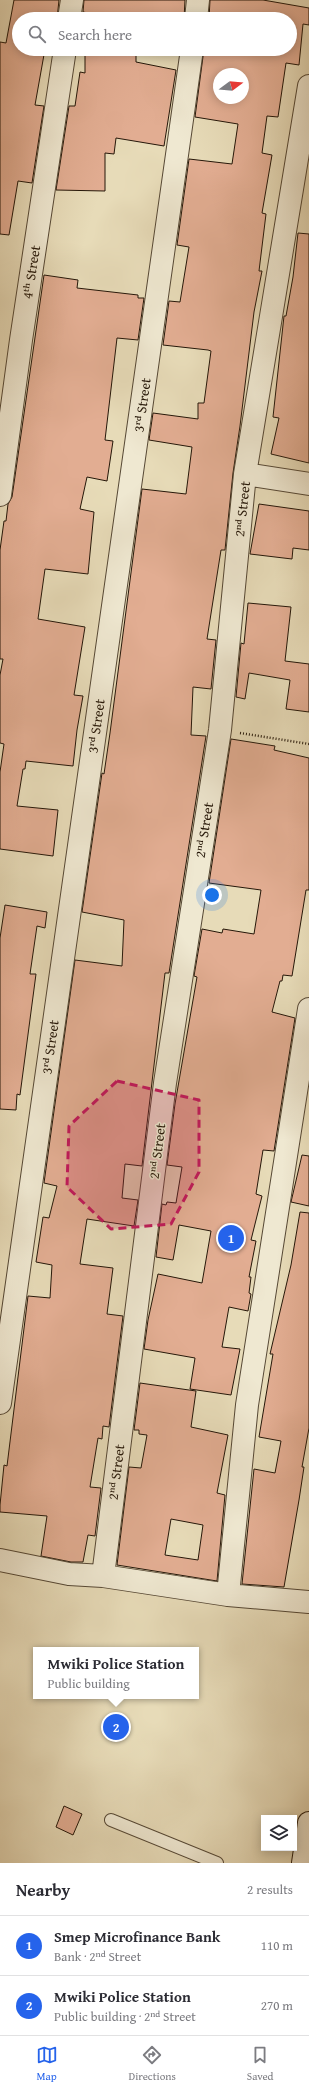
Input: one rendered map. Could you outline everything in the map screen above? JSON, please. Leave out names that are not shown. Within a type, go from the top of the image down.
[{"type":"street","points":[[70,12],[72,0]]},
{"type":"street","points":[[197,12],[198,0]]},
{"type":"street","name":"4ᵗʰ Street","points":[[0,495],[21,340],[64,56]]},
{"type":"street","name":"3ʳᵈ Street","points":[[0,1403],[191,56]]},
{"type":"street","name":"2ⁿᵈ Street","points":[[103,1576],[165,1083],[220,730],[246,474],[309,86]]},
{"type":"street","points":[[246,474],[309,484]]},
{"type":"street","points":[[228,1595],[247,1405],[309,1009]]},
{"type":"street","points":[[0,1560],[69,1574],[103,1576],[228,1595],[309,1602]]},
{"type":"street","points":[[303,1863],[309,1823]]},
{"type":"lane","points":[[111,1820],[217,1863]]},
{"type":"path","points":[[220,730],[309,744]]},
{"type":"highlighted area","points":[[117,1081],[199,1100],[199,1172],[171,1224],[111,1229],[67,1187],[69,1126]]},
{"type":"building","points":[[14,0],[59,0],[58,12],[12,12],[12,56],[44,56],[35,105],[44,106],[32,183],[18,181],[9,235],[0,234],[0,42],[6,43]]},
{"type":"building","points":[[84,0],[185,0],[184,12],[83,12]]},
{"type":"building","points":[[210,0],[263,0],[309,8],[309,25],[303,24],[299,65],[286,63],[278,117],[267,116],[262,153],[272,155],[262,213],[266,214],[259,271],[262,271],[254,312],[233,473],[225,550],[221,550],[207,639],[216,640],[211,689],[193,687],[191,735],[206,736],[169,973],[165,973],[142,1166],[125,1164],[122,1198],[138,1200],[134,1226],[87,1219],[80,1264],[113,1268],[107,1314],[123,1316],[109,1427],[103,1426],[102,1439],[98,1438],[90,1487],[101,1488],[95,1536],[88,1535],[83,1562],[71,1562],[41,1556],[47,1516],[0,1512],[4,1465],[7,1466],[28,1296],[50,1298],[52,1265],[36,1262],[43,1217],[49,1218],[57,1186],[44,1183],[75,960],[122,966],[124,920],[82,912],[102,773],[104,774],[110,733],[142,489],[186,494],[192,447],[149,440],[153,413],[198,419],[198,403],[204,403],[211,351],[163,345],[169,301],[180,302],[189,247],[177,245],[189,159],[232,164],[238,124],[195,117],[203,56],[297,56],[297,12],[209,12]]},
{"type":"building","points":[[85,56],[136,56],[136,62],[176,70],[164,146],[116,138],[114,154],[105,153],[105,191],[56,190],[69,106],[75,106],[80,72],[85,73]]},
{"type":"building","points":[[298,233],[309,234],[309,463],[271,454],[279,418],[273,417],[284,316],[286,316],[293,277]]},
{"type":"building","points":[[44,275],[78,280],[77,288],[138,295],[138,298],[144,298],[138,340],[117,338],[105,440],[113,441],[107,481],[87,477],[80,509],[94,512],[88,574],[45,569],[38,619],[85,627],[74,695],[83,696],[73,766],[26,761],[25,769],[23,769],[17,806],[58,810],[53,856],[0,849],[0,772],[4,744],[0,743],[0,675],[3,659],[0,659],[0,550],[4,521],[6,521],[8,504],[12,497]]},
{"type":"building","points":[[259,504],[309,511],[309,550],[293,548],[292,559],[250,554]]},
{"type":"building","points":[[248,603],[291,607],[285,661],[309,664],[309,712],[286,709],[290,680],[249,673],[245,699],[236,697],[241,643],[244,644]]},
{"type":"building","points":[[231,739],[275,746],[274,750],[309,758],[309,890],[306,890],[292,976],[283,975],[272,1012],[295,1018],[274,1151],[263,1150],[256,1194],[262,1196],[251,1240],[256,1241],[249,1277],[251,1277],[249,1293],[251,1294],[248,1311],[229,1307],[222,1347],[240,1349],[231,1395],[190,1389],[195,1358],[144,1349],[148,1320],[158,1274],[202,1283],[211,1231],[179,1225],[173,1260],[156,1257],[162,1204],[166,1205],[167,1202],[176,1203],[182,1167],[167,1165],[175,1104],[197,977],[194,976],[202,929],[222,933],[223,929],[254,934],[261,890],[209,883]]},
{"type":"building","points":[[5,905],[47,912],[45,928],[37,926],[30,974],[36,974],[20,1095],[17,1094],[16,1110],[0,1109],[0,938]]},
{"type":"building","points":[[302,1155],[309,1156],[309,1206],[291,1202]]},
{"type":"building","points":[[300,1212],[309,1213],[309,1428],[302,1467],[304,1467],[299,1500],[284,1587],[242,1584],[254,1469],[275,1473],[281,1441],[259,1437],[273,1354],[270,1354],[291,1265]]},
{"type":"building","points":[[140,1383],[196,1391],[191,1427],[228,1435],[217,1493],[225,1495],[217,1581],[117,1565],[129,1467],[141,1468],[147,1435],[139,1434],[139,1430],[134,1430]],"holes":[[[171,1519],[203,1525],[198,1560],[165,1555]]]},
{"type":"building","points":[[64,1806],[82,1814],[73,1835],[56,1827]]},
{"type":"place","name":"Smep Microfinance Bank","points":[[231,1238]]},
{"type":"place","name":"Mwiki Police Station","points":[[116,1727]]}]
